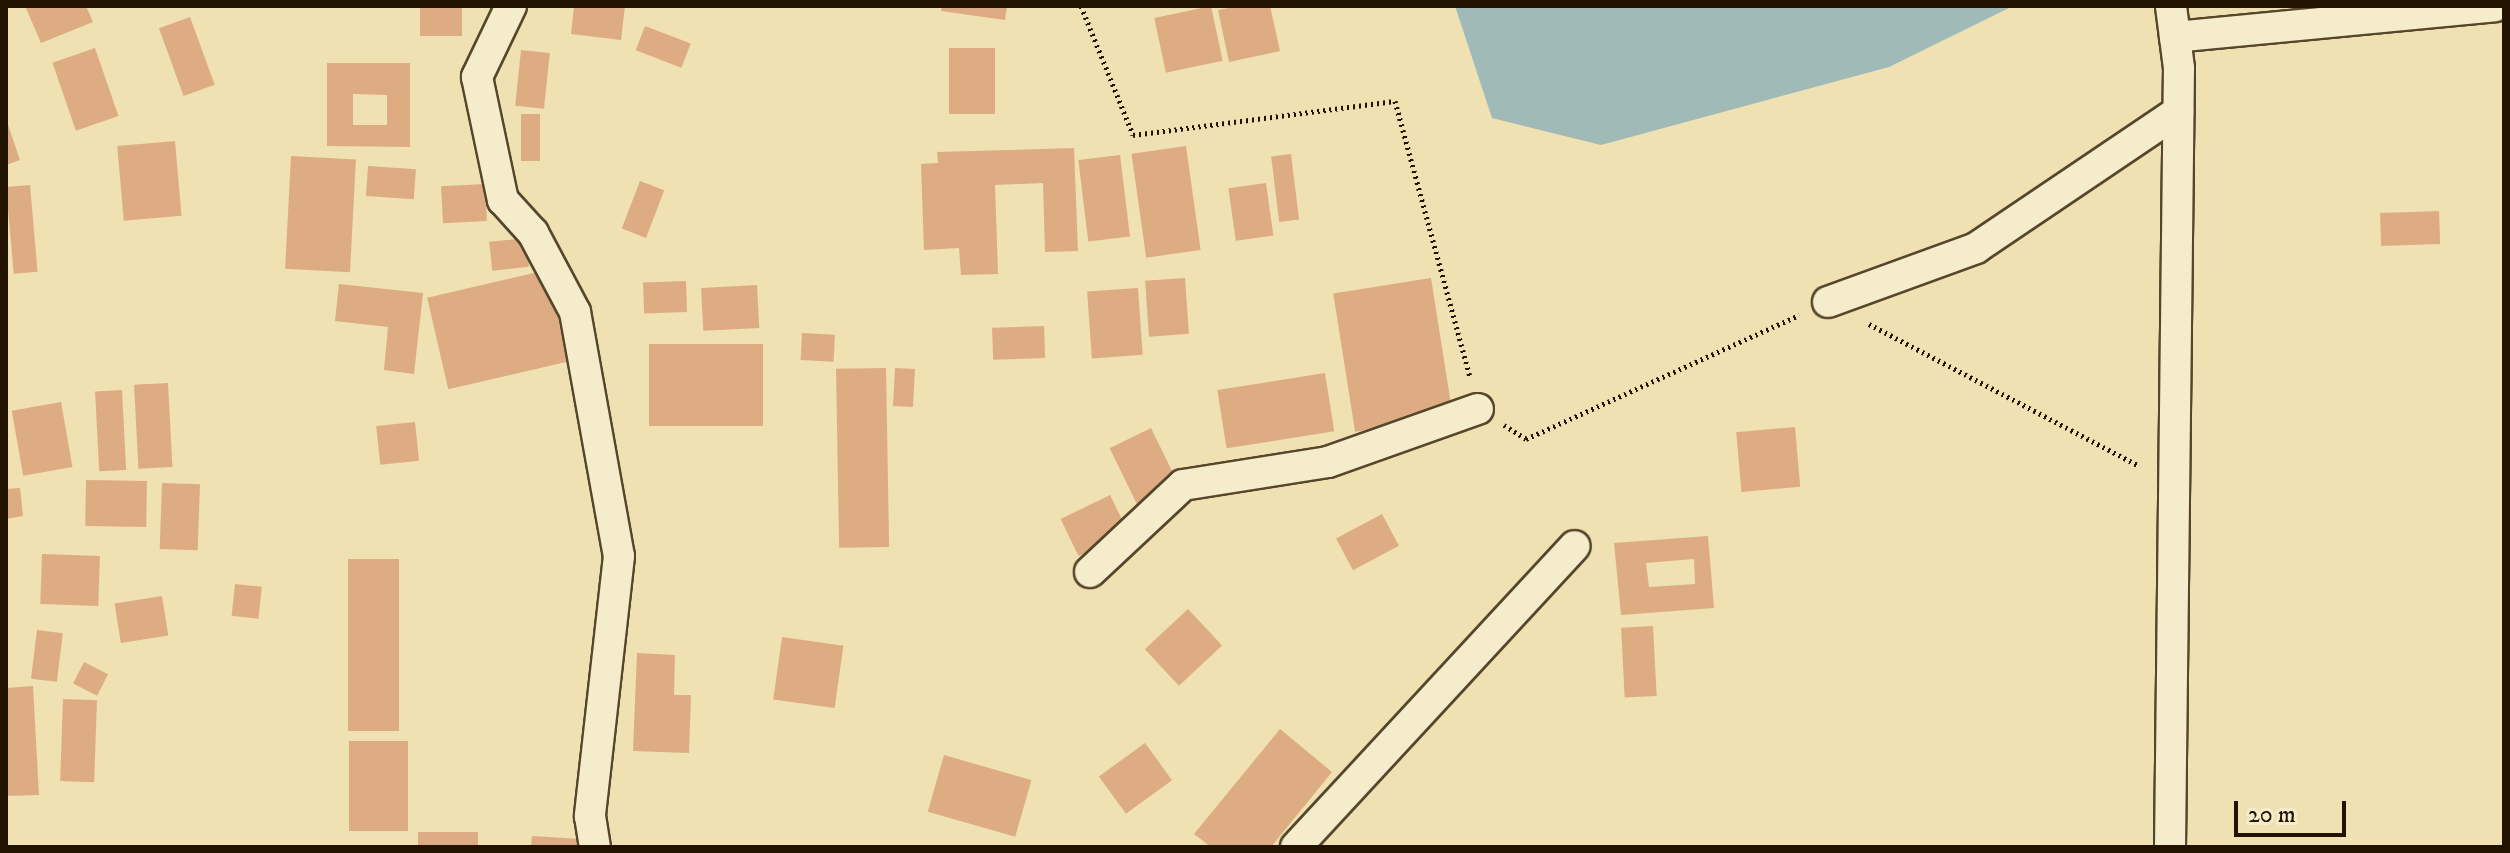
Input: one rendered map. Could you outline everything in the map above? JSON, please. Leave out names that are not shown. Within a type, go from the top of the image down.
[{"type":"street","points":[[511,6],[477,77],[503,200],[533,233],[575,312],[619,556],[590,816],[595,847]]},
{"type":"street","points":[[2170,847],[2178,112],[2171,6]]},
{"type":"street","points":[[2175,37],[2496,6]]},
{"type":"street","points":[[1828,302],[1976,248],[2178,112]]},
{"type":"street","points":[[1090,572],[1183,485],[1328,462],[1478,409]]},
{"type":"street","points":[[1296,847],[1575,546]]},
{"type":"path","points":[[1081,6],[1133,135],[1395,101],[1478,409],[1526,439],[1828,302],[2174,483]]},
{"type":"water","points":[[1455,6],[2013,6],[1889,67],[1601,145],[1492,118]]},
{"type":"building","points":[[25,6],[86,6],[93,22],[41,43]]},
{"type":"building","points":[[420,6],[462,6],[462,36],[420,36]]},
{"type":"building","points":[[574,6],[625,6],[621,40],[571,34]]},
{"type":"building","points":[[942,6],[1007,6],[1005,20],[941,11]]},
{"type":"building","points":[[1211,6],[1223,61],[1166,73],[1154,18]]},
{"type":"building","points":[[1270,6],[1280,51],[1229,62],[1218,10]]},
{"type":"building","points":[[190,17],[215,85],[184,96],[159,28]]},
{"type":"building","points":[[645,26],[691,44],[681,68],[636,50]]},
{"type":"building","points":[[95,48],[118,116],[76,131],[52,63]]},
{"type":"building","points":[[949,48],[995,48],[995,114],[949,114]]},
{"type":"building","points":[[521,50],[550,53],[544,109],[515,106]]},
{"type":"building","points":[[327,63],[410,63],[410,147],[327,146]],"holes":[[[353,94],[387,95],[387,125],[353,125]]]},
{"type":"building","points":[[521,114],[540,114],[540,161],[521,161]]},
{"type":"building","points":[[6,119],[20,160],[6,165]]},
{"type":"building","points":[[175,141],[182,216],[124,221],[117,146]]},
{"type":"building","points":[[1186,146],[1201,250],[1146,258],[1132,154]]},
{"type":"building","points":[[1074,148],[1078,251],[1045,252],[1043,183],[995,185],[998,274],[961,275],[959,248],[924,250],[921,164],[938,163],[937,152]]},
{"type":"building","points":[[1291,154],[1299,220],[1279,222],[1271,156]]},
{"type":"building","points":[[1120,155],[1130,236],[1088,242],[1078,160]]},
{"type":"building","points":[[291,156],[356,159],[350,272],[285,269]]},
{"type":"building","points":[[368,166],[416,169],[414,199],[366,196]]},
{"type":"building","points":[[640,181],[664,190],[646,238],[622,229]]},
{"type":"building","points":[[1266,183],[1273,235],[1236,241],[1228,188]]},
{"type":"building","points":[[485,184],[487,221],[443,223],[441,186]]},
{"type":"building","points":[[30,185],[38,272],[14,274],[6,187]]},
{"type":"building","points":[[2439,211],[2440,244],[2381,246],[2380,213]]},
{"type":"building","points":[[526,238],[529,267],[492,271],[489,242]]},
{"type":"building","points":[[547,270],[568,362],[448,389],[427,298]]},
{"type":"building","points":[[1185,278],[1189,334],[1149,337],[1145,281]]},
{"type":"building","points":[[1431,278],[1453,416],[1355,432],[1333,293]]},
{"type":"building","points":[[686,281],[687,312],[644,313],[643,283]]},
{"type":"building","points":[[339,284],[423,293],[414,374],[384,370],[388,327],[335,321]]},
{"type":"building","points":[[757,285],[759,328],[703,331],[701,288]]},
{"type":"building","points":[[1138,288],[1143,355],[1092,358],[1087,292]]},
{"type":"building","points":[[1044,326],[1045,358],[993,360],[992,328]]},
{"type":"building","points":[[802,333],[835,335],[834,362],[801,360]]},
{"type":"building","points":[[649,344],[763,344],[763,426],[649,426]]},
{"type":"building","points":[[886,368],[889,547],[839,548],[836,369]]},
{"type":"building","points":[[895,368],[915,369],[913,407],[893,406]]},
{"type":"building","points":[[1325,373],[1334,431],[1227,448],[1217,390]]},
{"type":"building","points":[[168,383],[172,467],[138,469],[134,385]]},
{"type":"building","points":[[122,390],[126,470],[99,471],[95,391]]},
{"type":"building","points":[[61,402],[72,467],[23,476],[12,411]]},
{"type":"building","points":[[415,422],[419,461],[380,465],[376,426]]},
{"type":"building","points":[[1795,427],[1800,487],[1741,492],[1736,432]]},
{"type":"building","points":[[1151,428],[1178,484],[1137,504],[1110,448]]},
{"type":"building","points":[[86,480],[147,481],[146,527],[85,526]]},
{"type":"building","points":[[162,483],[200,484],[198,550],[160,549]]},
{"type":"building","points":[[20,488],[23,516],[6,519],[6,489]]},
{"type":"building","points":[[1110,495],[1128,532],[1079,556],[1061,519]]},
{"type":"building","points":[[1382,514],[1399,546],[1353,570],[1336,538]]},
{"type":"building","points":[[1708,536],[1714,608],[1621,615],[1614,543]],"holes":[[[1694,559],[1695,584],[1649,587],[1646,563]]]},
{"type":"building","points":[[42,554],[100,556],[98,606],[40,604]]},
{"type":"building","points":[[348,559],[399,559],[399,731],[348,731]]},
{"type":"building","points":[[235,584],[262,587],[259,619],[232,616]]},
{"type":"building","points":[[162,596],[168,636],[121,643],[115,604]]},
{"type":"building","points":[[1188,609],[1222,646],[1179,686],[1145,649]]},
{"type":"building","points":[[1653,626],[1657,696],[1625,698],[1621,628]]},
{"type":"building","points":[[37,630],[63,633],[57,682],[31,679]]},
{"type":"building","points":[[782,637],[843,646],[835,708],[773,699]]},
{"type":"building","points":[[637,653],[675,655],[674,695],[691,695],[689,753],[633,751]]},
{"type":"building","points":[[84,662],[108,674],[97,696],[73,683]]},
{"type":"building","points":[[33,686],[39,795],[6,796],[6,688]]},
{"type":"building","points":[[63,699],[97,700],[94,782],[60,781]]},
{"type":"building","points":[[1280,729],[1332,772],[1271,847],[1211,847],[1194,834]]},
{"type":"building","points":[[349,741],[408,741],[408,831],[349,831]]},
{"type":"building","points":[[1145,743],[1172,780],[1126,814],[1099,777]]},
{"type":"building","points":[[944,755],[1031,780],[1015,837],[928,812]]},
{"type":"building","points":[[418,832],[478,832],[478,847],[418,847]]},
{"type":"building","points":[[532,836],[581,839],[581,847],[531,847]]}]
